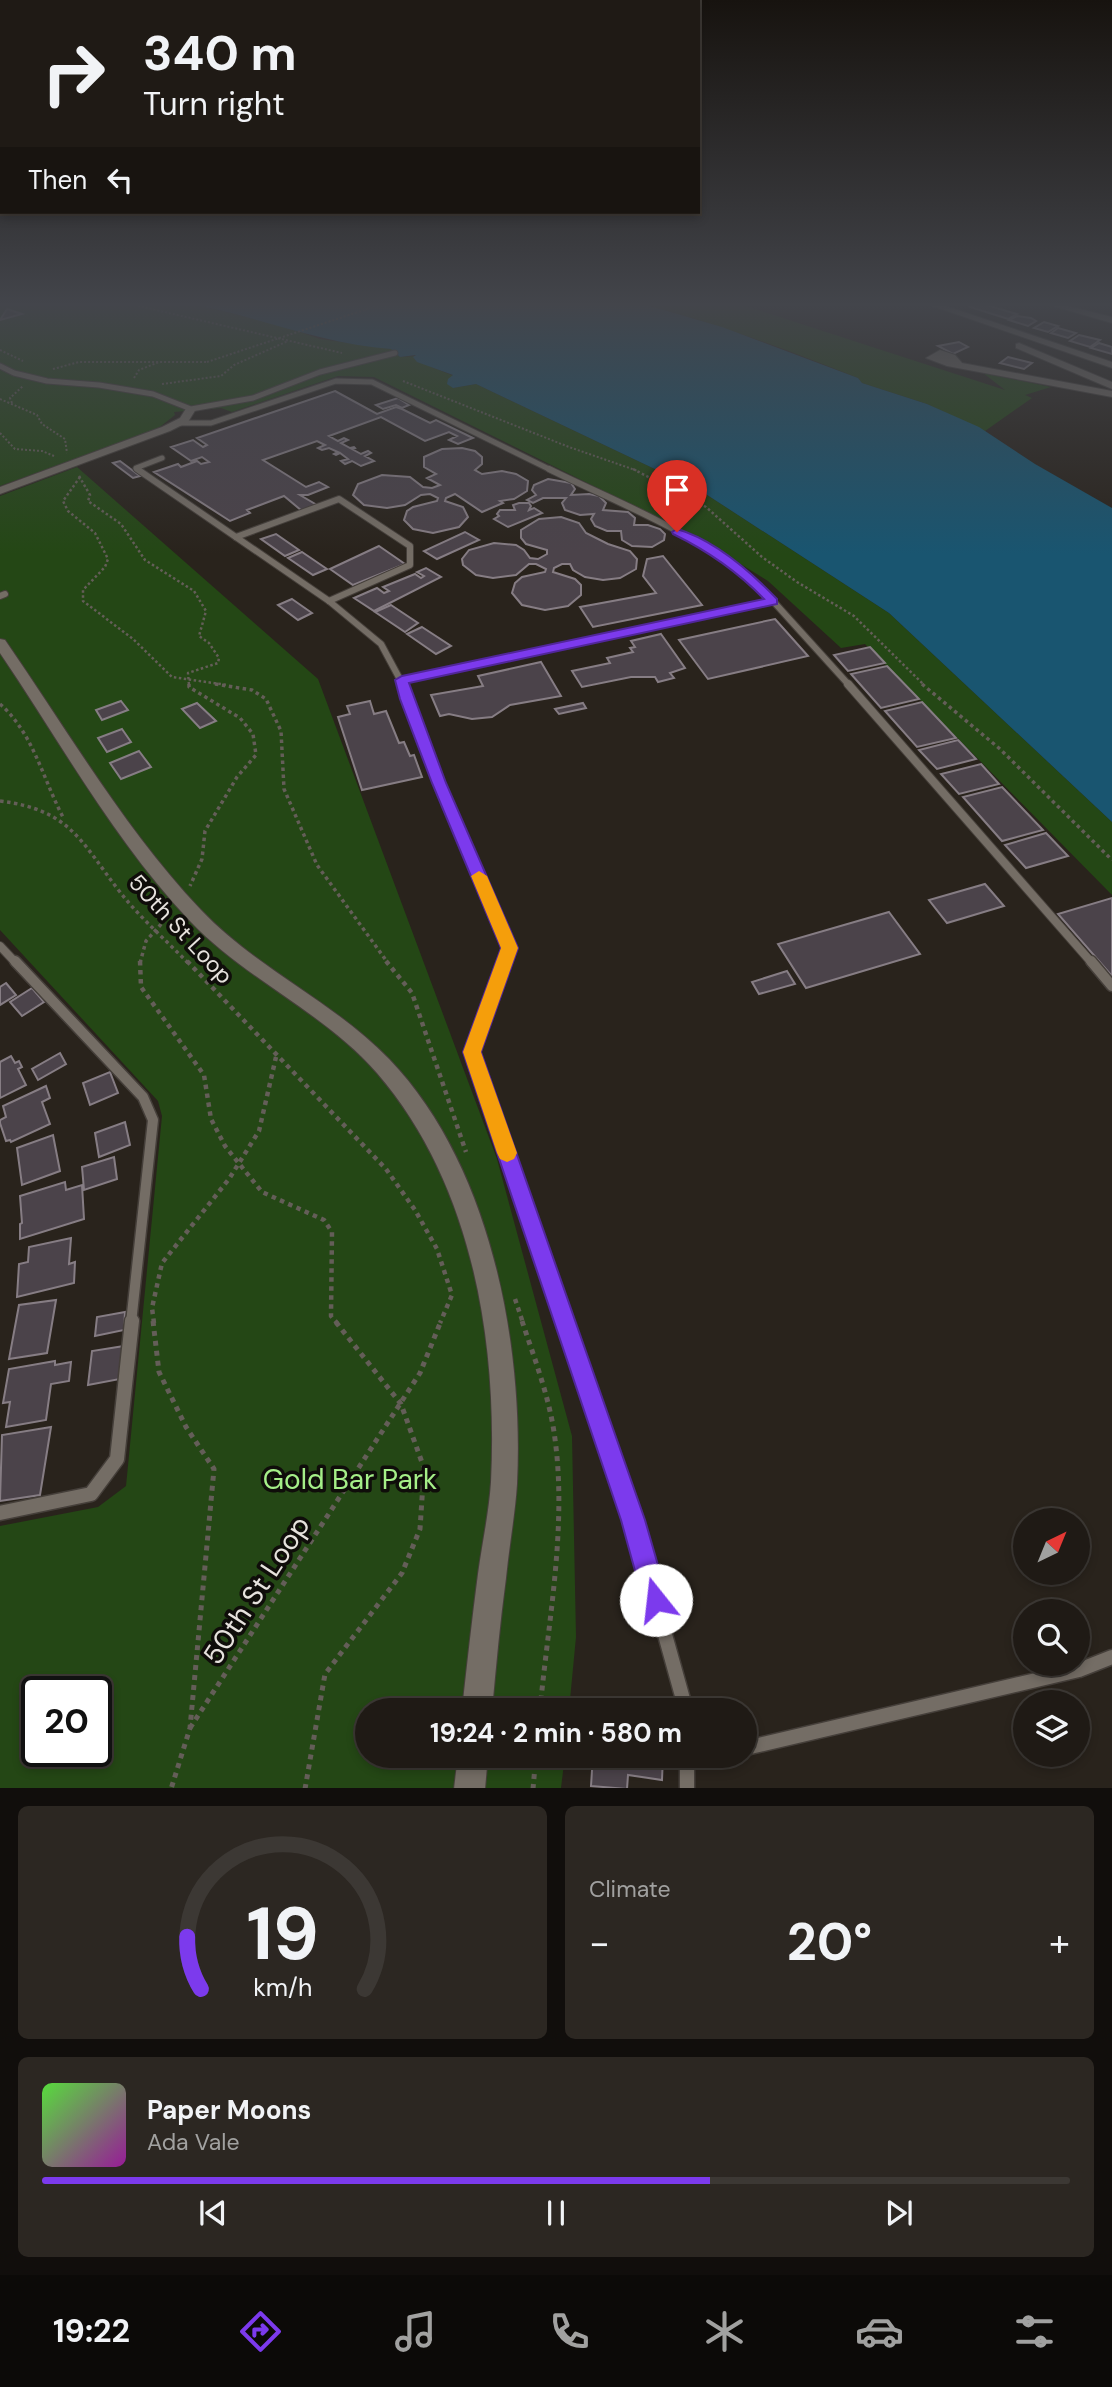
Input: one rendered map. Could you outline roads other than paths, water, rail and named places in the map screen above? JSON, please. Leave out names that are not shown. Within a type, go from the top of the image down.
[{"type":"street","points":[[1079,387],[1112,394]]},
{"type":"street","points":[[0,491],[179,423],[191,410]]},
{"type":"street","points":[[0,643],[111,806],[183,901],[226,944],[321,1015],[382,1066],[420,1113],[451,1169],[467,1207],[488,1281],[500,1364],[504,1476],[478,1698]]},
{"type":"street","points":[[469,1788],[471,1768]]},
{"type":"lane","points":[[114,387],[153,394],[191,410],[253,398],[280,387]]},
{"type":"lane","points":[[179,423],[211,423],[317,387]]},
{"type":"lane","points":[[383,387],[698,542],[748,575],[943,790],[1112,986]]},
{"type":"lane","points":[[162,458],[136,468],[329,601],[381,643],[402,680],[406,699],[439,783],[509,948],[472,1052],[633,1520],[683,1698]]},
{"type":"lane","points":[[236,537],[339,499],[410,545],[410,565],[329,601]]},
{"type":"lane","points":[[402,680],[773,601]]},
{"type":"lane","points":[[0,946],[143,1097],[153,1120],[117,1459],[92,1494],[0,1513]]},
{"type":"lane","points":[[757,1745],[1079,1670],[1112,1657]]},
{"type":"lane","points":[[687,1768],[687,1788]]},
{"type":"water","points":[[483,387],[876,387],[927,404],[979,427],[1035,464],[1112,508],[1112,822],[889,613],[701,491]]},
{"type":"park label","name":"Gold Bar Park","points":[[350,1479]]}]
